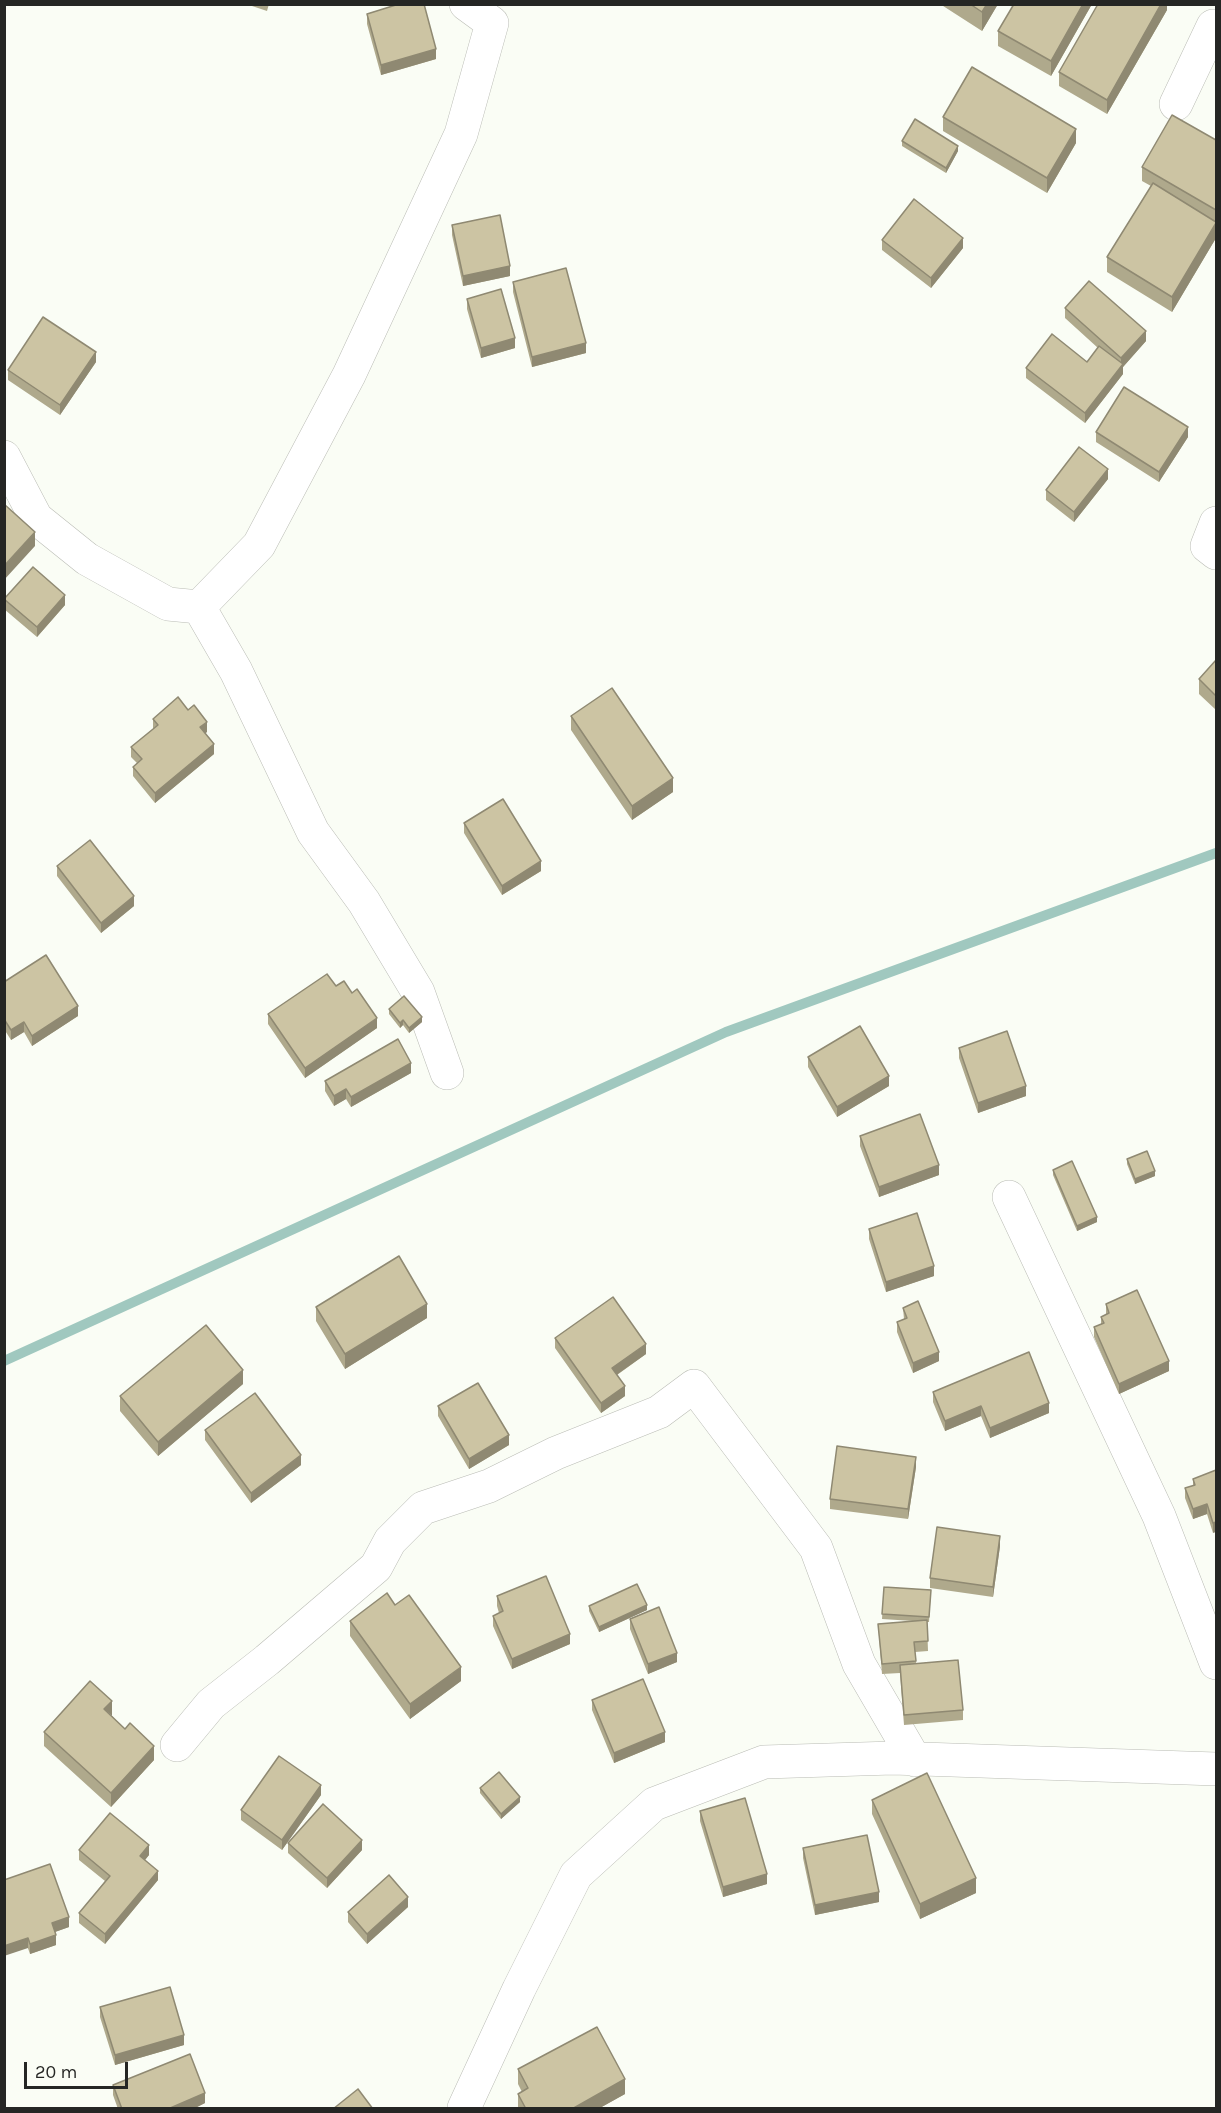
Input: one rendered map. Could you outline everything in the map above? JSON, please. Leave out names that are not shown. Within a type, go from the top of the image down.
[{"type":"street","points":[[199,607],[260,545],[349,375],[461,134],[492,23],[466,4]]},
{"type":"street","points":[[1176,104],[1208,21]]},
{"type":"street","points":[[4,457],[36,518],[87,559],[168,604],[199,607]]},
{"type":"street","points":[[1216,523],[1207,546],[1216,553]]},
{"type":"street","points":[[199,607],[236,671],[313,832],[364,903],[418,992],[447,1073]]},
{"type":"street","points":[[1009,1197],[1159,1516],[1216,1663]]},
{"type":"street","points":[[177,1745],[211,1704],[267,1660],[376,1567],[390,1541],[423,1508],[489,1486],[556,1453],[659,1412],[694,1386],[816,1548],[859,1664],[915,1760]]},
{"type":"street","points":[[464,2109],[519,1989],[576,1875],[654,1804],[764,1762],[893,1758],[1216,1769]]},
{"type":"building","points":[[399,4],[424,4],[436,49],[381,65],[367,14]]},
{"type":"building","points":[[970,4],[987,4],[982,12]]},
{"type":"building","points":[[1014,4],[1083,4],[1051,61],[998,31]]},
{"type":"building","points":[[1098,4],[1161,4],[1107,100],[1059,72]]},
{"type":"building","points":[[972,67],[1076,129],[1047,178],[943,117]]},
{"type":"building","points":[[1172,115],[1216,140],[1216,210],[1142,167]]},
{"type":"building","points":[[915,119],[958,146],[946,168],[902,141]]},
{"type":"building","points":[[1153,183],[1216,222],[1172,297],[1107,257]]},
{"type":"building","points":[[914,199],[963,238],[931,278],[882,240]]},
{"type":"building","points":[[500,215],[510,266],[463,276],[452,225]]},
{"type":"building","points":[[566,268],[586,343],[532,357],[513,282]]},
{"type":"building","points":[[1089,281],[1146,331],[1121,358],[1065,308]]},
{"type":"building","points":[[501,289],[515,338],[481,348],[467,299]]},
{"type":"building","points":[[43,317],[96,352],[60,405],[8,370]]},
{"type":"building","points":[[1052,334],[1087,362],[1099,346],[1123,364],[1085,413],[1026,368]]},
{"type":"building","points":[[1124,387],[1188,427],[1159,472],[1096,432]]},
{"type":"building","points":[[1079,447],[1108,469],[1074,512],[1046,490]]},
{"type":"building","points":[[4,504],[35,532],[4,566]]},
{"type":"building","points":[[33,567],[65,595],[37,627],[4,599]]},
{"type":"building","points":[[1216,660],[1216,696],[1199,679]]},
{"type":"building","points":[[612,688],[673,778],[632,806],[571,716]]},
{"type":"building","points":[[178,697],[188,710],[194,705],[207,722],[200,727],[214,744],[155,793],[133,767],[142,759],[131,747],[158,725],[153,719]]},
{"type":"building","points":[[503,799],[541,861],[502,886],[464,823]]},
{"type":"building","points":[[90,840],[134,896],[101,923],[57,866]]},
{"type":"building","points":[[46,955],[78,1006],[32,1036],[24,1022],[11,1030],[4,1019],[4,982]]},
{"type":"building","points":[[327,974],[336,986],[344,981],[352,993],[357,989],[377,1018],[305,1068],[268,1014]]},
{"type":"building","points":[[404,996],[422,1017],[409,1028],[403,1020],[400,1023],[389,1009]]},
{"type":"building","points":[[860,1026],[889,1076],[837,1107],[808,1057]]},
{"type":"building","points":[[1007,1031],[1026,1086],[978,1103],[959,1048]]},
{"type":"building","points":[[398,1039],[411,1063],[351,1097],[346,1089],[334,1096],[325,1081]]},
{"type":"building","points":[[920,1114],[939,1165],[879,1187],[860,1136]]},
{"type":"building","points":[[1147,1151],[1155,1171],[1135,1179],[1127,1159]]},
{"type":"building","points":[[1072,1161],[1097,1217],[1077,1226],[1053,1170]]},
{"type":"building","points":[[917,1213],[934,1266],[886,1282],[869,1229]]},
{"type":"building","points":[[399,1256],[427,1304],[345,1354],[316,1307]]},
{"type":"building","points":[[1137,1290],[1169,1361],[1119,1384],[1094,1327],[1104,1323],[1101,1317],[1109,1313],[1106,1304]]},
{"type":"building","points":[[613,1297],[646,1344],[612,1368],[625,1386],[601,1403],[555,1338]]},
{"type":"building","points":[[918,1301],[939,1352],[913,1363],[897,1322],[907,1318],[903,1308]]},
{"type":"building","points":[[206,1325],[243,1370],[158,1442],[120,1396]]},
{"type":"building","points":[[1029,1352],[1049,1403],[990,1428],[981,1406],[945,1421],[933,1392]]},
{"type":"building","points":[[478,1383],[509,1435],[469,1459],[438,1406]]},
{"type":"building","points":[[255,1393],[301,1455],[251,1493],[205,1430]]},
{"type":"building","points":[[837,1446],[916,1457],[908,1509],[830,1499]]},
{"type":"building","points":[[1216,1470],[1216,1522],[1213,1523],[1207,1504],[1193,1509],[1185,1488],[1195,1485],[1193,1479]]},
{"type":"building","points":[[937,1527],[1000,1536],[993,1587],[930,1578]]},
{"type":"building","points":[[546,1576],[570,1634],[512,1659],[493,1616],[503,1611],[497,1596]]},
{"type":"building","points":[[637,1584],[647,1605],[599,1627],[589,1606]]},
{"type":"building","points":[[884,1587],[931,1590],[929,1617],[882,1614]]},
{"type":"building","points":[[387,1593],[395,1605],[409,1595],[461,1667],[410,1704],[350,1621]]},
{"type":"building","points":[[659,1607],[677,1653],[648,1664],[630,1619]]},
{"type":"building","points":[[927,1620],[928,1641],[914,1642],[916,1661],[882,1664],[878,1624]]},
{"type":"building","points":[[958,1660],[963,1710],[904,1715],[900,1665]]},
{"type":"building","points":[[643,1679],[665,1732],[614,1753],[592,1700]]},
{"type":"building","points":[[90,1681],[112,1701],[104,1709],[125,1729],[130,1723],[154,1746],[111,1793],[44,1732]]},
{"type":"building","points":[[279,1756],[321,1785],[282,1840],[241,1810]]},
{"type":"building","points":[[499,1772],[520,1797],[501,1814],[480,1788]]},
{"type":"building","points":[[927,1773],[976,1878],[920,1904],[872,1800]]},
{"type":"building","points":[[745,1798],[767,1874],[723,1887],[700,1811]]},
{"type":"building","points":[[323,1804],[362,1840],[327,1878],[288,1843]]},
{"type":"building","points":[[110,1813],[149,1845],[140,1856],[158,1871],[105,1934],[79,1913],[110,1876],[79,1850]]},
{"type":"building","points":[[867,1835],[879,1892],[815,1905],[803,1848]]},
{"type":"building","points":[[50,1864],[69,1917],[52,1923],[56,1935],[30,1944],[28,1938],[4,1946],[4,1880]]},
{"type":"building","points":[[389,1875],[408,1897],[367,1934],[348,1912]]},
{"type":"building","points":[[170,1987],[184,2035],[115,2055],[100,2007]]},
{"type":"building","points":[[597,2027],[625,2079],[572,2109],[526,2109],[518,2094],[528,2088],[518,2069]]},
{"type":"building","points":[[190,2054],[205,2093],[168,2109],[122,2109],[113,2085]]},
{"type":"building","points":[[358,2089],[373,2109],[333,2109]]},
{"type":"waterway","points":[[4,1361],[726,1032],[1216,853]]}]
